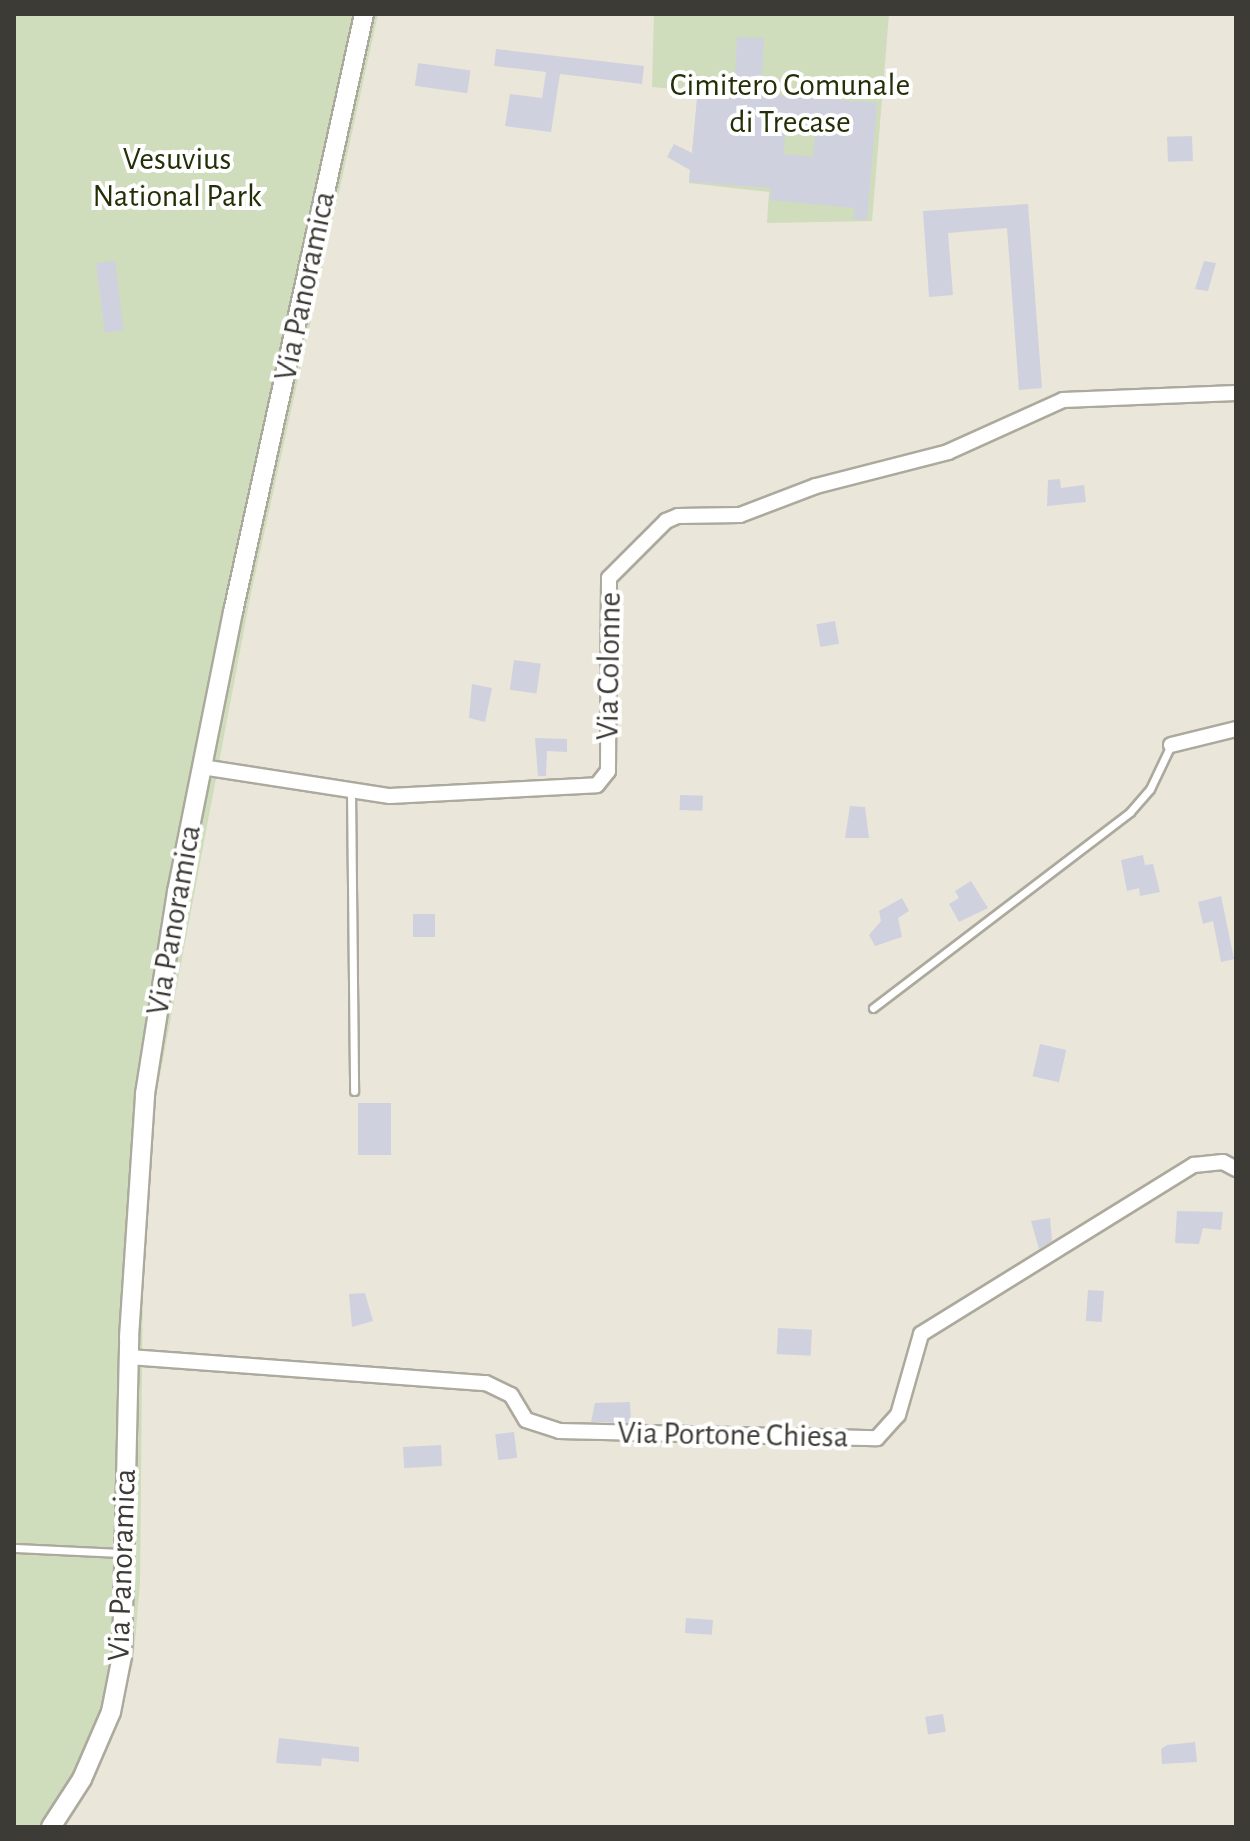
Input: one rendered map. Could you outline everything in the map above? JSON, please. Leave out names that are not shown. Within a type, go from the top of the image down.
[{"type":"street","name":"Via Panoramica","points":[[51,1827],[82,1779],[111,1712],[122,1656],[129,1357],[145,1094],[202,767],[364,14]]},
{"type":"street","name":"Via Colonne","points":[[202,767],[351,790],[450,794],[604,781],[609,578],[678,516],[740,515],[816,486],[948,452],[1063,400],[1236,393]]},
{"type":"street","points":[[1171,745],[1236,729]]},
{"type":"street","name":"Via Portone Chiesa","points":[[129,1357],[486,1383],[511,1395],[526,1420],[559,1431],[877,1438],[898,1415],[921,1334],[1194,1165],[1223,1162],[1236,1169]]},
{"type":"lane","points":[[873,1008],[1130,812],[1150,789],[1171,745]]},
{"type":"lane","points":[[351,790],[354,1091]]},
{"type":"lane","points":[[14,1548],[124,1553]]},
{"type":"green space","name":"Vesuvius National Park","points":[[14,14],[378,14],[250,598],[144,1160],[140,1583],[133,1664],[112,1738],[65,1827],[14,1827]]},
{"type":"green space","name":"Cimitero Comunale di Trecase","points":[[654,14],[889,14],[872,221],[767,223],[769,192],[689,183],[698,91],[652,87]]},
{"type":"building","points":[[737,37],[764,38],[761,94],[877,103],[867,220],[853,219],[855,208],[770,200],[771,188],[689,182],[690,170],[667,157],[674,144],[692,153],[698,88],[734,92]],"holes":[[[785,130],[815,133],[813,157],[784,154]]]},
{"type":"building","points":[[496,49],[644,66],[642,84],[560,74],[551,132],[505,126],[510,94],[542,98],[546,72],[494,66]]},
{"type":"building","points":[[418,63],[470,70],[467,93],[415,86]]},
{"type":"building","points":[[1192,136],[1193,161],[1168,162],[1167,137]]},
{"type":"building","points":[[1028,204],[1042,388],[1019,390],[1007,228],[948,233],[953,295],[929,297],[923,211]]},
{"type":"building","points":[[115,261],[124,330],[105,333],[96,263]]},
{"type":"building","points":[[1204,261],[1216,263],[1208,291],[1195,289]]},
{"type":"building","points":[[1060,479],[1061,488],[1084,485],[1086,502],[1047,506],[1048,480]]},
{"type":"building","points":[[835,621],[839,644],[820,647],[816,624]]},
{"type":"building","points":[[514,660],[541,664],[537,693],[510,690]]},
{"type":"building","points":[[472,684],[492,688],[485,722],[469,718]]},
{"type":"building","points":[[535,738],[567,739],[567,752],[547,751],[546,776],[538,776]]},
{"type":"building","points":[[680,795],[703,796],[702,811],[679,810]]},
{"type":"building","points":[[850,806],[865,807],[869,838],[845,838]]},
{"type":"building","points":[[1143,855],[1145,865],[1153,864],[1160,892],[1140,896],[1139,888],[1127,891],[1121,860]]},
{"type":"building","points":[[971,881],[988,908],[959,922],[949,904],[959,898],[955,891]]},
{"type":"building","points":[[1221,896],[1234,959],[1221,962],[1213,921],[1203,924],[1198,902]]},
{"type":"building","points":[[902,898],[909,911],[898,918],[902,937],[875,946],[869,935],[881,921],[879,911]]},
{"type":"building","points":[[413,914],[435,914],[435,937],[413,937]]},
{"type":"building","points":[[1040,1044],[1066,1050],[1059,1082],[1033,1076]]},
{"type":"building","points":[[358,1103],[391,1103],[391,1155],[358,1155]]},
{"type":"building","points":[[1177,1211],[1223,1212],[1221,1230],[1203,1228],[1199,1244],[1175,1243]]},
{"type":"building","points":[[1050,1218],[1052,1241],[1039,1249],[1031,1221]]},
{"type":"building","points":[[1088,1290],[1104,1291],[1102,1322],[1086,1321]]},
{"type":"building","points":[[365,1293],[373,1321],[352,1327],[349,1294]]},
{"type":"building","points":[[778,1328],[812,1330],[811,1356],[777,1354]]},
{"type":"building","points":[[630,1402],[631,1423],[591,1422],[595,1403]]},
{"type":"building","points":[[514,1432],[517,1458],[498,1460],[495,1434]]},
{"type":"building","points":[[441,1445],[442,1466],[404,1468],[403,1447]]},
{"type":"building","points":[[686,1618],[713,1620],[712,1635],[685,1633]]},
{"type":"building","points":[[943,1714],[946,1732],[928,1735],[925,1717]]},
{"type":"building","points":[[279,1738],[359,1747],[359,1762],[322,1758],[321,1766],[276,1763]]},
{"type":"building","points":[[1195,1742],[1197,1762],[1162,1764],[1161,1749],[1167,1745]]}]
